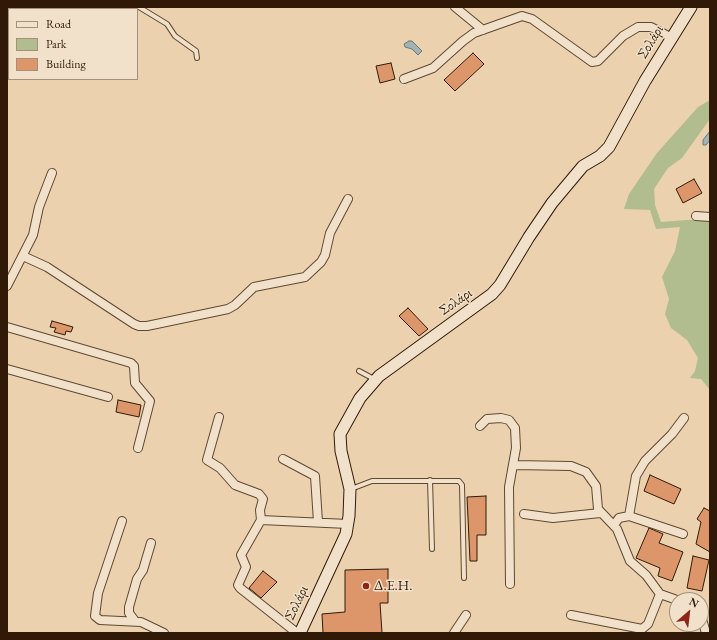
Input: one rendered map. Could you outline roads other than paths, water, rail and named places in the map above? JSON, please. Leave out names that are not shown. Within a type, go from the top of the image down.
[{"type":"street","points":[[455,7],[483,30]]},
{"type":"street","name":"Σολάρι","points":[[298,633],[346,534],[350,489],[341,451],[340,434],[360,398],[376,379],[492,294],[500,285],[536,226],[556,199],[583,166],[600,156],[609,147],[691,7]]},
{"type":"street","points":[[404,79],[433,68],[469,36],[517,18],[528,17],[592,62],[598,61],[623,36],[638,27],[651,27],[672,38]]},
{"type":"street","points":[[7,286],[23,256],[32,234],[39,207],[52,173]]},
{"type":"street","points":[[23,256],[47,268],[134,324],[139,326],[147,326],[228,309],[235,305],[254,287],[305,277],[321,262],[325,255],[330,233],[348,199]]},
{"type":"street","points":[[696,216],[710,217]]},
{"type":"street","points":[[7,327],[131,363],[134,366],[135,383],[150,401],[138,448]]},
{"type":"street","points":[[7,369],[108,397]]},
{"type":"street","points":[[219,417],[208,460],[220,468],[235,485],[260,495],[263,499],[260,510],[261,520],[241,555],[246,567],[238,585],[298,633]]},
{"type":"street","points":[[480,426],[487,419],[495,418],[507,419],[513,423],[516,448],[509,487],[510,584]]},
{"type":"street","points":[[629,516],[636,476],[645,461],[672,434],[684,418]]},
{"type":"street","points":[[283,460],[315,476],[318,522]]},
{"type":"street","points":[[514,465],[554,464],[582,469],[594,481],[597,491],[596,505],[600,513],[614,525],[628,558],[634,565],[646,574],[660,594],[669,597]]},
{"type":"street","points":[[524,514],[553,518],[600,513]]},
{"type":"street","points":[[614,525],[620,518],[629,516],[684,534]]},
{"type":"street","points":[[261,520],[348,524]]},
{"type":"street","points":[[122,521],[98,593],[95,614],[100,620],[135,621],[148,624],[164,633]]},
{"type":"street","points":[[135,621],[129,613],[129,607],[137,579],[143,570],[151,543]]},
{"type":"street","points":[[571,615],[644,629],[660,594]]},
{"type":"street","points":[[454,633],[466,615]]},
{"type":"lane","points":[[139,7],[167,24],[176,36],[196,51],[198,58]]},
{"type":"lane","points":[[359,370],[376,379]]},
{"type":"lane","points":[[430,480],[432,549]]},
{"type":"lane","points":[[350,489],[372,481],[459,481],[462,485],[464,578]]},
{"type":"water","points":[[412,41],[422,51],[418,55],[412,49],[405,47],[404,44]]},
{"type":"water","points":[[710,131],[710,140],[706,145],[703,145],[703,140]]},
{"type":"place","name":"Δ.Ε.Η.","points":[[366,586]]}]
